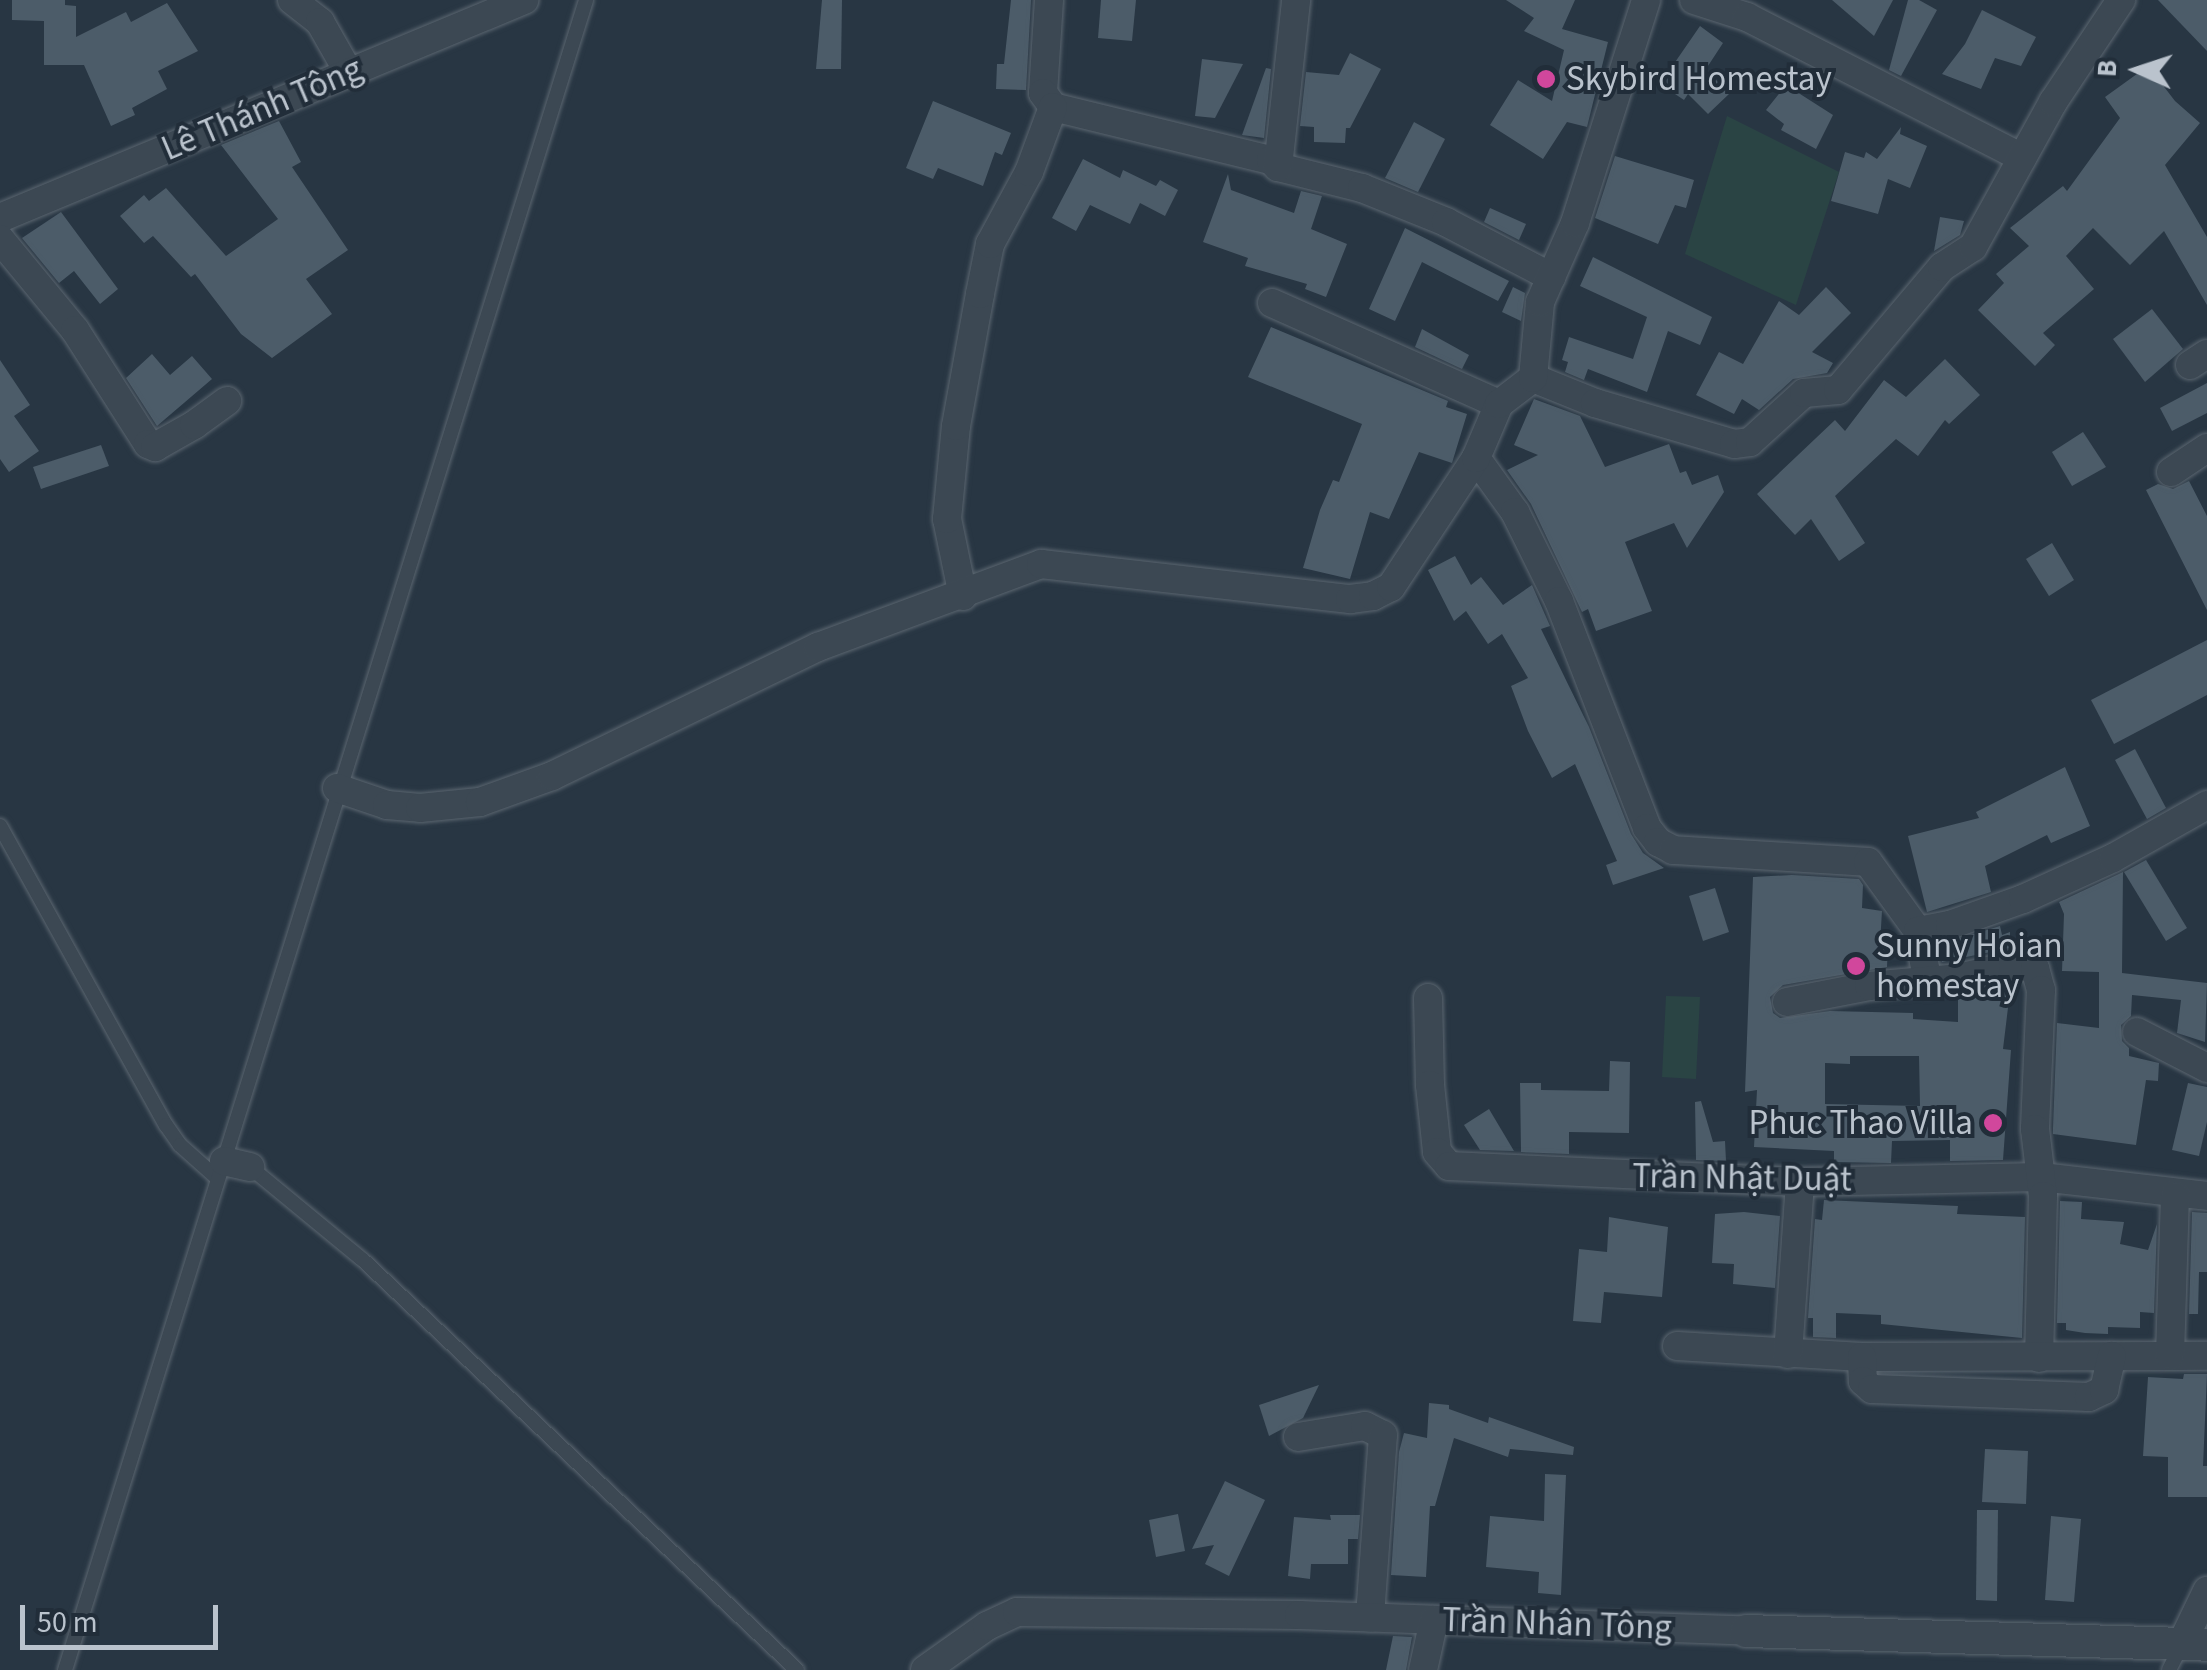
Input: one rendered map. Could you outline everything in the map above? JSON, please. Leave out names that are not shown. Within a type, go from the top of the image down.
[{"type":"street","points":[[292,0],[320,22],[350,72]]},
{"type":"street","name":"Lê Thánh Tông","points":[[0,218],[524,0]]},
{"type":"street","points":[[1049,0],[1043,93],[1053,107],[1271,160],[1278,167],[1343,182],[1406,205],[1550,277]]},
{"type":"street","points":[[1278,167],[1296,0]]},
{"type":"street","points":[[337,788],[420,808],[480,802],[552,776],[818,647],[963,596],[1040,564],[1350,599],[1374,596],[1391,586],[1476,458],[1499,404],[1534,378],[1540,302],[1575,223],[1646,0]]},
{"type":"street","points":[[1694,0],[1751,9],[2022,158]]},
{"type":"street","points":[[1534,378],[1595,403],[1724,442],[1748,443],[1800,396],[1832,393],[1843,386],[1942,267],[1973,248],[2022,158],[2121,0]]},
{"type":"street","points":[[963,596],[947,520],[956,426],[980,294],[990,244],[1028,172],[1053,107]]},
{"type":"street","points":[[0,239],[75,330],[148,444],[155,446],[194,425],[227,401]]},
{"type":"street","points":[[1272,304],[1499,404]]},
{"type":"street","points":[[2171,472],[2207,448]]},
{"type":"street","points":[[1476,458],[1514,512],[1560,602],[1647,828],[1658,842],[1672,850],[1868,862],[1918,931],[1928,983]]},
{"type":"street","points":[[1918,931],[1950,925],[2022,899],[2114,858],[2207,805]]},
{"type":"street","points":[[1787,1002],[1868,986],[1928,983],[2013,965],[2035,968],[2040,990],[2035,1129],[2040,1177],[2038,1358]]},
{"type":"street","name":"Trần Nhật Duật","points":[[1428,998],[1430,1086],[1437,1152],[1450,1166],[1800,1182],[2040,1177],[2175,1196],[2207,1196]]},
{"type":"street","points":[[2137,1032],[2207,1068]]},
{"type":"street","points":[[1788,1354],[1800,1182]]},
{"type":"street","points":[[2170,1355],[2175,1196]]},
{"type":"street","points":[[1677,1346],[1862,1356],[2207,1356]]},
{"type":"street","points":[[1862,1356],[1863,1381],[1872,1389],[2089,1397],[2104,1390],[2112,1356]]},
{"type":"street","points":[[1298,1437],[1364,1426],[1382,1435],[1370,1618]]},
{"type":"street","points":[[2186,1653],[2207,1591]]},
{"type":"street","name":"Trần Nhân Tông","points":[[925,1670],[987,1626],[1017,1612],[1434,1620],[2186,1653]]},
{"type":"street","points":[[1423,1670],[1434,1620]]},
{"type":"lane","points":[[65,1670],[230,1169],[337,788],[586,0]]},
{"type":"lane","points":[[0,826],[180,1145],[230,1169],[363,1260],[798,1670]]},
{"type":"green space","points":[[1727,116],[1839,172],[1796,305],[1685,254]]},
{"type":"green space","points":[[1666,996],[1700,997],[1696,1079],[1662,1077]]},
{"type":"building","points":[[12,0],[65,0],[65,5],[76,6],[76,37],[126,12],[131,22],[167,3],[198,51],[158,71],[167,89],[132,108],[135,115],[111,126],[84,65],[44,65],[44,21],[12,20]]},
{"type":"building","points":[[822,0],[842,0],[841,69],[816,69]]},
{"type":"building","points":[[1011,0],[1031,0],[1026,90],[996,89],[997,64],[1004,64]]},
{"type":"building","points":[[1101,0],[1136,0],[1132,41],[1098,38]]},
{"type":"building","points":[[1506,0],[1575,0],[1562,29],[1608,42],[1587,127],[1567,122],[1543,159],[1490,125],[1518,80],[1552,101],[1564,50],[1524,31],[1534,18]]},
{"type":"building","points":[[1832,0],[1893,0],[1874,36]]},
{"type":"building","points":[[1908,0],[1919,0],[1937,10],[1901,76],[1889,70]]},
{"type":"building","points":[[2158,0],[2207,0],[2207,51]]},
{"type":"building","points":[[1982,10],[2036,37],[2021,66],[1995,58],[1981,89],[1942,74],[1965,44]]},
{"type":"building","points":[[1700,26],[1723,43],[1706,69],[1729,94],[1708,114],[1688,94],[1684,100],[1660,84]]},
{"type":"building","points":[[1350,53],[1381,69],[1350,128],[1346,128],[1345,143],[1314,142],[1314,127],[1300,126],[1306,72],[1339,75]]},
{"type":"building","points":[[1202,59],[1243,64],[1215,118],[1195,116]]},
{"type":"building","points":[[2148,66],[2175,101],[2200,123],[2165,165],[2207,237],[2207,305],[2164,231],[2130,265],[2093,228],[2066,256],[2094,289],[2043,333],[2055,345],[2035,366],[1978,310],[2004,283],[1996,274],[2029,246],[2010,228],[2063,186],[2067,191],[2120,118],[2105,97]]},
{"type":"building","points":[[1266,68],[1271,69],[1264,138],[1242,135]]},
{"type":"building","points":[[1786,85],[1833,115],[1816,149],[1781,130],[1784,124],[1766,110]]},
{"type":"building","points":[[933,101],[1011,133],[1002,155],[995,152],[983,186],[938,168],[933,179],[906,168]]},
{"type":"building","points":[[279,121],[301,162],[292,167],[348,250],[306,279],[332,314],[272,358],[241,334],[195,274],[191,277],[153,236],[144,243],[120,216],[144,195],[149,201],[166,188],[226,256],[278,219],[221,145]]},
{"type":"building","points":[[1414,122],[1445,139],[1418,192],[1385,178]]},
{"type":"building","points":[[1901,127],[1900,134],[1927,146],[1910,188],[1888,179],[1878,214],[1831,201],[1845,152],[1864,158],[1866,152],[1877,159]]},
{"type":"building","points":[[1615,156],[1694,180],[1686,208],[1675,205],[1658,244],[1595,218]]},
{"type":"building","points":[[1083,159],[1120,178],[1123,170],[1156,186],[1160,180],[1178,190],[1165,216],[1140,203],[1130,224],[1090,205],[1076,231],[1052,218]]},
{"type":"building","points":[[1228,174],[1231,190],[1294,213],[1301,191],[1322,196],[1311,229],[1347,244],[1326,297],[1305,289],[1307,284],[1245,266],[1248,258],[1203,242]]},
{"type":"building","points":[[1490,208],[1526,224],[1519,240],[1484,222]]},
{"type":"building","points":[[61,212],[118,289],[100,304],[74,271],[59,283],[22,238]]},
{"type":"building","points":[[1940,217],[1964,221],[1960,235],[1934,251]]},
{"type":"building","points":[[1405,228],[1509,281],[1498,301],[1422,262],[1395,321],[1369,309]]},
{"type":"building","points":[[1593,257],[1712,317],[1700,345],[1668,331],[1647,392],[1588,369],[1584,380],[1565,372],[1568,362],[1562,360],[1569,337],[1633,359],[1647,317],[1580,286]]},
{"type":"building","points":[[1513,287],[1525,293],[1521,321],[1502,312]]},
{"type":"building","points":[[1826,287],[1851,313],[1812,352],[1833,363],[1827,373],[1793,379],[1759,410],[1742,399],[1734,414],[1696,395],[1719,352],[1743,364],[1779,301],[1799,315]]},
{"type":"building","points":[[2152,309],[2183,349],[2145,382],[2113,339]]},
{"type":"building","points":[[1271,327],[1448,401],[1446,407],[1467,414],[1452,463],[1419,452],[1389,519],[1370,512],[1350,579],[1303,568],[1320,510],[1333,480],[1339,482],[1362,424],[1248,377]]},
{"type":"building","points":[[1422,329],[1469,355],[1462,369],[1415,347]]},
{"type":"building","points":[[152,354],[170,375],[192,356],[212,379],[157,426],[126,378]]},
{"type":"building","points":[[1945,359],[1980,395],[1949,424],[1945,420],[1918,456],[1896,439],[1835,496],[1865,543],[1839,561],[1811,519],[1795,535],[1757,494],[1835,420],[1845,431],[1884,380],[1906,397]]},
{"type":"building","points":[[0,360],[30,405],[14,416],[39,451],[9,472],[0,459]]},
{"type":"building","points":[[2207,383],[2207,413],[2172,431],[2160,408]]},
{"type":"building","points":[[1534,399],[1580,416],[1605,467],[1669,444],[1680,473],[1686,471],[1692,485],[1718,475],[1724,492],[1687,548],[1674,523],[1625,542],[1652,611],[1596,631],[1588,609],[1582,612],[1531,504],[1507,470],[1538,455],[1514,445]]},
{"type":"building","points":[[2083,432],[2106,467],[2072,486],[2052,452]]},
{"type":"building","points":[[101,445],[109,466],[41,489],[33,467]]},
{"type":"building","points":[[2189,481],[2207,516],[2207,610],[2146,490],[2158,484],[2173,489]]},
{"type":"building","points":[[2052,543],[2074,580],[2049,596],[2026,559]]},
{"type":"building","points":[[1455,556],[1471,585],[1481,577],[1503,605],[1532,585],[1550,626],[1541,629],[1589,727],[1631,834],[1643,853],[1664,868],[1613,885],[1606,865],[1617,861],[1575,764],[1552,778],[1528,731],[1511,686],[1528,678],[1502,634],[1488,644],[1466,611],[1454,621],[1428,570]]},
{"type":"building","points":[[2207,640],[2207,695],[2114,744],[2091,700]]},
{"type":"building","points":[[2135,749],[2166,808],[2147,819],[2115,760]]},
{"type":"building","points":[[2065,767],[2090,826],[2051,843],[2047,835],[1985,866],[1991,892],[1927,912],[1908,836],[1979,818],[1976,812]]},
{"type":"building","points":[[2146,860],[2187,928],[2166,941],[2124,872]]},
{"type":"building","points":[[2123,872],[2122,973],[2207,983],[2205,1042],[2177,1033],[2181,1000],[2132,995],[2131,1016],[2121,1025],[2122,1041],[2129,1048],[2129,1056],[2159,1063],[2158,1081],[2146,1080],[2136,1145],[2053,1134],[2057,1023],[2099,1028],[2099,972],[2062,971],[2064,914],[2059,902]]},
{"type":"building","points":[[1753,877],[1859,879],[1863,885],[1862,908],[1882,911],[1880,944],[1888,944],[1887,967],[1783,985],[1770,997],[1773,1013],[1780,1018],[1830,1011],[1913,1013],[1913,1019],[1958,1022],[1958,996],[2011,983],[2003,1049],[2011,1050],[2003,1160],[1950,1161],[1950,1140],[1892,1141],[1891,1163],[1834,1162],[1834,1151],[1754,1147],[1757,1090],[1745,1092]],"holes":[[[1850,1056],[1919,1056],[1920,1106],[1825,1104],[1825,1063],[1850,1064]]]},
{"type":"building","points":[[1715,888],[1729,932],[1703,941],[1689,896]]},
{"type":"building","points":[[2000,926],[2002,935],[2010,932],[2010,948],[1942,962],[1938,945]]},
{"type":"building","points":[[1610,1061],[1630,1062],[1629,1133],[1569,1132],[1569,1154],[1521,1152],[1520,1083],[1541,1083],[1541,1090],[1609,1091]]},
{"type":"building","points":[[2188,1083],[2207,1087],[2207,1122],[2199,1156],[2172,1150]]},
{"type":"building","points":[[1701,1101],[1713,1142],[1725,1141],[1726,1161],[1696,1160],[1695,1102]]},
{"type":"building","points":[[1489,1109],[1514,1151],[1480,1150],[1464,1125]]},
{"type":"building","points":[[1824,1200],[1958,1206],[1957,1214],[2025,1217],[2022,1338],[1881,1324],[1881,1315],[1836,1313],[1836,1338],[1813,1337],[1813,1318],[1808,1318],[1815,1219],[1822,1220]]},
{"type":"building","points":[[2060,1201],[2082,1202],[2081,1219],[2124,1222],[2120,1244],[2148,1250],[2157,1224],[2154,1313],[2140,1312],[2140,1328],[2108,1327],[2108,1334],[2085,1333],[2066,1330],[2066,1323],[2057,1323]]},
{"type":"building","points":[[2192,1212],[2207,1213],[2207,1272],[2199,1272],[2198,1314],[2189,1314]]},
{"type":"building","points":[[1715,1214],[1780,1216],[1775,1288],[1733,1284],[1734,1264],[1712,1263]]},
{"type":"building","points":[[1609,1217],[1668,1227],[1662,1297],[1604,1292],[1601,1323],[1573,1321],[1579,1249],[1607,1252]]},
{"type":"building","points":[[2184,1374],[2207,1374],[2203,1466],[2207,1466],[2207,1497],[2168,1497],[2168,1457],[2143,1456],[2148,1377],[2183,1379]]},
{"type":"building","points":[[1319,1385],[1303,1418],[1269,1436],[1259,1405]]},
{"type":"building","points":[[1429,1403],[1449,1405],[1449,1409],[1488,1423],[1489,1417],[1574,1447],[1573,1455],[1510,1449],[1508,1457],[1454,1438],[1435,1506],[1430,1506],[1426,1577],[1391,1575],[1399,1452],[1404,1433],[1427,1438]]},
{"type":"building","points":[[1985,1449],[2028,1451],[2026,1504],[1982,1502]]},
{"type":"building","points":[[1545,1474],[1566,1475],[1561,1595],[1538,1593],[1539,1572],[1486,1567],[1490,1516],[1544,1521]]},
{"type":"building","points":[[1225,1481],[1265,1500],[1229,1576],[1205,1564],[1214,1545],[1192,1549]]},
{"type":"building","points":[[1977,1510],[1998,1510],[1997,1601],[1976,1600]]},
{"type":"building","points":[[1178,1514],[1185,1551],[1156,1557],[1149,1520]]},
{"type":"building","points":[[1330,1515],[1360,1515],[1358,1539],[1348,1539],[1348,1564],[1311,1564],[1310,1579],[1288,1576],[1294,1517],[1331,1520]]},
{"type":"building","points":[[2051,1516],[2081,1519],[2074,1602],[2045,1600]]},
{"type":"building","points":[[1393,1636],[1412,1637],[1406,1670],[1386,1670]]},
{"type":"place","name":"Skybird Homestay","points":[[1546,79]]},
{"type":"place","name":"Sunny Hoian homestay","points":[[1856,966]]},
{"type":"place","name":"Phuc Thao Villa","points":[[1993,1123]]}]
